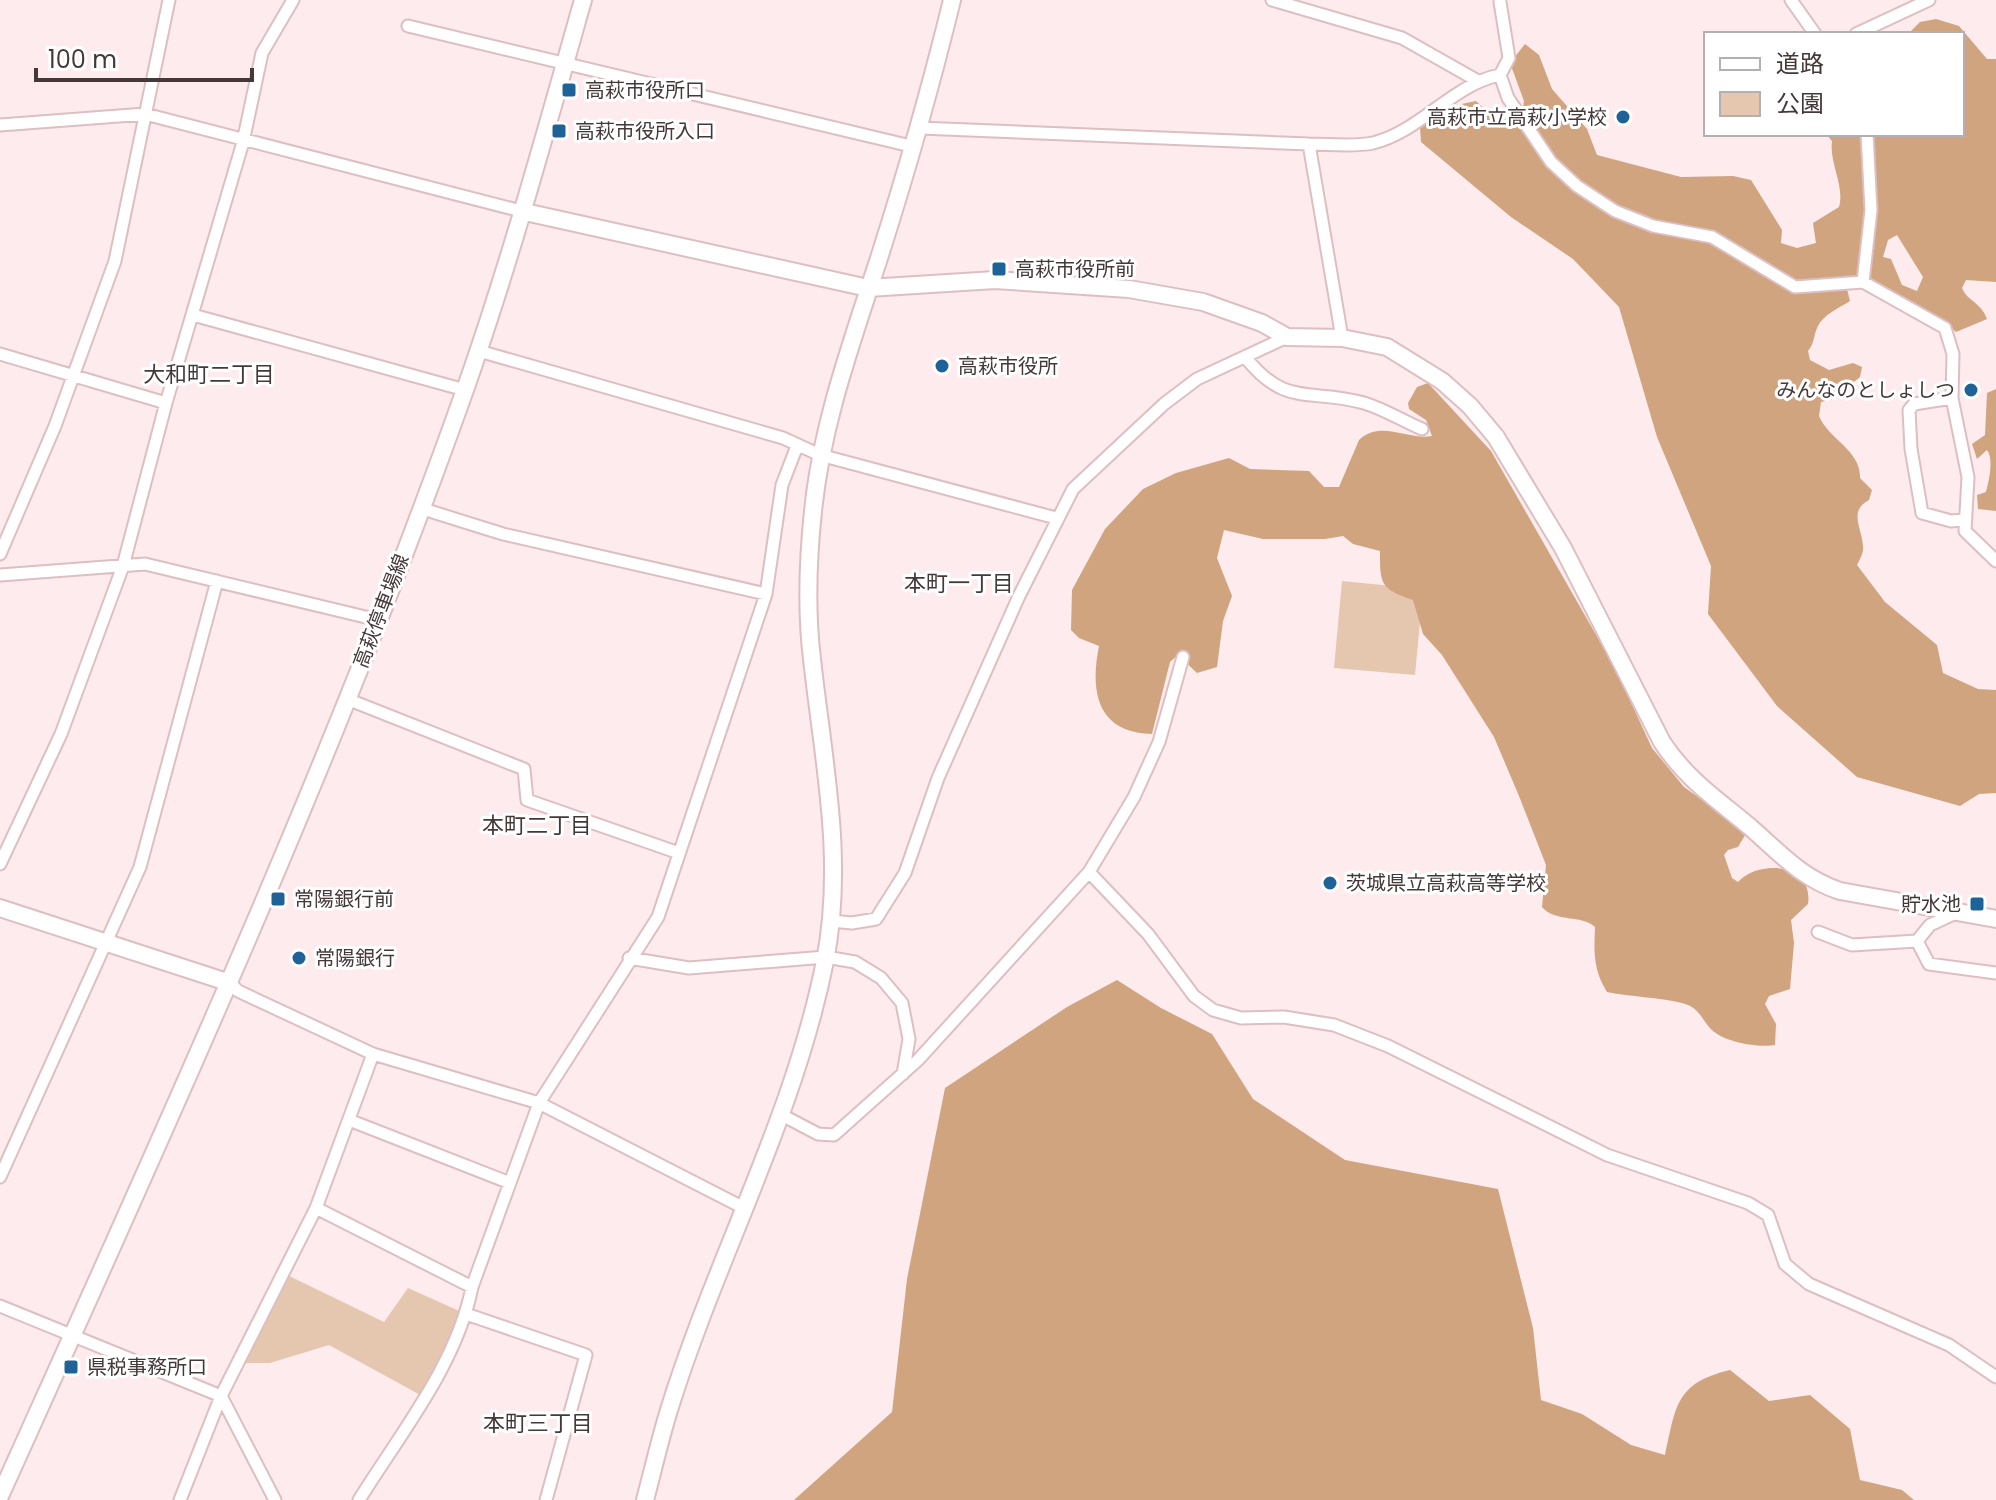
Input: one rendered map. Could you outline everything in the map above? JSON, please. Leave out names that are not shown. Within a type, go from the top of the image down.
[{"type":"street","points":[[0,554],[74,375],[115,261],[169,0]]},
{"type":"street","points":[[0,864],[66,722],[123,566],[166,403],[243,142],[262,53],[293,0]]},
{"type":"street","name":"高萩停車場線","points":[[0,1496],[230,983],[378,620],[465,390],[525,212],[583,0]]},
{"type":"street","points":[[645,1500],[669,1408],[780,1114],[813,1013],[826,957],[831,921],[834,824],[809,607],[813,509],[820,455],[868,288],[915,147],[952,0]]},
{"type":"street","points":[[1272,0],[1402,38],[1478,81]]},
{"type":"street","points":[[1791,0],[1814,32]]},
{"type":"street","points":[[1860,32],[1929,0]]},
{"type":"street","points":[[920,128],[1350,145],[1381,139],[1414,124],[1478,81],[1500,75],[1509,58],[1500,2]]},
{"type":"street","points":[[408,26],[915,147]]},
{"type":"street","points":[[1500,75],[1508,98],[1551,162],[1577,186],[1615,211],[1653,226],[1712,237],[1795,287],[1863,282],[1945,328],[1953,354],[1952,398],[1968,477],[1963,520],[1965,531],[1996,561]]},
{"type":"street","points":[[0,125],[145,114],[243,142],[525,212],[868,288],[995,280],[1129,289],[1203,302],[1262,323],[1287,337]]},
{"type":"street","points":[[1863,282],[1871,210],[1867,136]]},
{"type":"street","points":[[1309,144],[1342,338]]},
{"type":"street","points":[[193,315],[465,390]]},
{"type":"street","points":[[831,921],[852,923],[876,919],[894,893],[905,873],[938,778],[1056,518],[1088,472],[1164,404],[1197,379],[1287,337],[1342,338],[1387,347],[1412,360],[1470,406],[1496,437],[1563,548],[1662,742],[1677,765],[1786,862],[1816,883],[1840,891],[1996,919]]},
{"type":"street","points":[[479,351],[768,433],[820,455],[1056,518]]},
{"type":"street","points":[[0,354],[166,403]]},
{"type":"street","points":[[1246,358],[1263,379],[1282,391],[1364,403],[1422,429]]},
{"type":"street","points":[[1952,398],[1914,404],[1909,410],[1910,439],[1922,513],[1951,521],[1963,520]]},
{"type":"street","points":[[359,1500],[433,1382],[466,1314],[472,1287],[539,1103],[658,917],[766,594],[782,485],[797,446]]},
{"type":"street","points":[[420,508],[503,534],[766,594]]},
{"type":"street","points":[[0,575],[145,564],[378,620]]},
{"type":"street","points":[[0,1177],[107,943],[149,842],[217,581]]},
{"type":"street","points":[[780,1114],[818,1134],[834,1135],[903,1074],[1089,872],[1134,797],[1159,742],[1183,657]]},
{"type":"street","points":[[347,699],[524,769],[527,800],[679,853]]},
{"type":"street","points":[[1089,872],[1148,934],[1194,996],[1213,1010],[1241,1018],[1284,1017],[1334,1025],[1388,1046],[1607,1155],[1748,1203],[1768,1215],[1785,1264],[1809,1284],[1949,1345],[1996,1377]]},
{"type":"street","points":[[0,908],[230,983],[238,991],[373,1054],[539,1103],[744,1208]]},
{"type":"street","points":[[1818,932],[1852,945],[1917,941],[1930,925],[1959,912]]},
{"type":"street","points":[[1917,941],[1929,964],[1996,973]]},
{"type":"street","points":[[629,958],[689,968],[826,957],[855,962],[881,978],[902,1003],[909,1039],[903,1074]]},
{"type":"street","points":[[180,1500],[221,1396],[316,1208],[373,1054]]},
{"type":"street","points":[[349,1120],[510,1183]]},
{"type":"street","points":[[316,1208],[472,1287]]},
{"type":"street","points":[[0,1306],[221,1396],[275,1500]]},
{"type":"street","points":[[466,1314],[586,1355],[546,1500]]},
{"type":"green space","points":[[1342,581],[1423,589],[1415,675],[1334,668]]},
{"type":"green space","points":[[283,1273],[384,1322],[408,1288],[466,1314],[424,1397],[329,1345],[270,1363],[238,1363]]},
{"type":"shaded area","points":[[1936,19],[1959,26],[1987,59],[1996,59],[1996,282],[1966,280],[1962,288],[1987,319],[1956,332],[1938,317],[1867,276],[1856,275],[1845,281],[1850,301],[1820,322],[1808,351],[1810,360],[1829,370],[1853,363],[1862,367],[1860,377],[1833,399],[1821,402],[1819,416],[1850,452],[1859,468],[1860,478],[1872,490],[1869,500],[1859,509],[1863,548],[1857,565],[1885,602],[1937,645],[1943,673],[1978,689],[1996,690],[1996,793],[1979,794],[1960,806],[1857,777],[1777,706],[1708,614],[1711,566],[1657,437],[1619,307],[1573,259],[1511,217],[1421,142],[1420,127],[1452,106],[1476,101],[1494,118],[1521,122],[1524,101],[1510,63],[1525,44],[1539,55],[1552,89],[1587,129],[1597,155],[1681,177],[1733,176],[1751,180],[1782,230],[1781,243],[1797,248],[1816,243],[1813,223],[1839,207],[1840,191],[1832,141],[1828,136],[1964,136],[1964,32],[1910,32],[1920,22]],"holes":[[[1897,235],[1923,277],[1917,291],[1902,285],[1891,259],[1883,257],[1888,240]]]},
{"type":"shaded area","points":[[1428,383],[1491,451],[1615,668],[1652,748],[1684,787],[1747,832],[1738,847],[1724,855],[1732,878],[1738,882],[1747,875],[1771,868],[1794,873],[1803,880],[1808,890],[1808,904],[1791,920],[1794,943],[1790,989],[1769,996],[1765,1004],[1776,1024],[1775,1045],[1749,1045],[1722,1037],[1709,1027],[1695,1009],[1682,1003],[1607,992],[1595,961],[1595,927],[1554,915],[1542,907],[1546,865],[1494,737],[1442,655],[1423,634],[1413,600],[1384,584],[1380,551],[1353,544],[1343,536],[1263,539],[1224,530],[1217,558],[1232,596],[1223,621],[1217,667],[1197,673],[1178,655],[1170,662],[1152,734],[1133,732],[1119,726],[1101,706],[1096,678],[1099,646],[1079,638],[1071,630],[1072,590],[1105,529],[1143,489],[1176,473],[1229,458],[1250,469],[1309,471],[1324,487],[1339,487],[1359,440],[1368,434],[1386,431],[1432,436],[1426,420],[1409,409],[1408,403],[1417,387]]},
{"type":"shaded area","points":[[1996,389],[1996,511],[1978,509],[1977,495],[1986,492],[1990,459],[1987,450],[1977,459],[1972,444],[1985,435],[1987,393]]},
{"type":"shaded area","points":[[1117,980],[1161,1008],[1212,1034],[1253,1099],[1345,1160],[1498,1189],[1533,1328],[1541,1400],[1582,1414],[1631,1445],[1665,1455],[1681,1399],[1698,1382],[1730,1370],[1769,1401],[1810,1395],[1850,1429],[1860,1480],[1902,1490],[1914,1500],[794,1500],[892,1412],[907,1279],[945,1088],[1067,1007]]},
{"type":"place","name":"高萩市役所口","points":[[569,90]]},
{"type":"place","name":"高萩市立高萩小学校","points":[[1623,117]]},
{"type":"place","name":"高萩市役所入口","points":[[559,131]]},
{"type":"place","name":"高萩市役所前","points":[[999,269]]},
{"type":"place","name":"高萩市役所","points":[[942,366]]},
{"type":"place","name":"みんなのとしょしつ","points":[[1971,390]]},
{"type":"place","name":"茨城県立高萩高等学校","points":[[1330,883]]},
{"type":"place","name":"常陽銀行前","points":[[278,899]]},
{"type":"place","name":"貯水池","points":[[1977,904]]},
{"type":"place","name":"常陽銀行","points":[[299,958]]},
{"type":"place","name":"県税事務所口","points":[[71,1367]]},
{"type":"district","name":"大和町二丁目","points":[[209,374]]},
{"type":"district","name":"本町一丁目","points":[[959,583]]},
{"type":"district","name":"本町二丁目","points":[[537,825]]},
{"type":"district","name":"本町三丁目","points":[[538,1423]]}]
